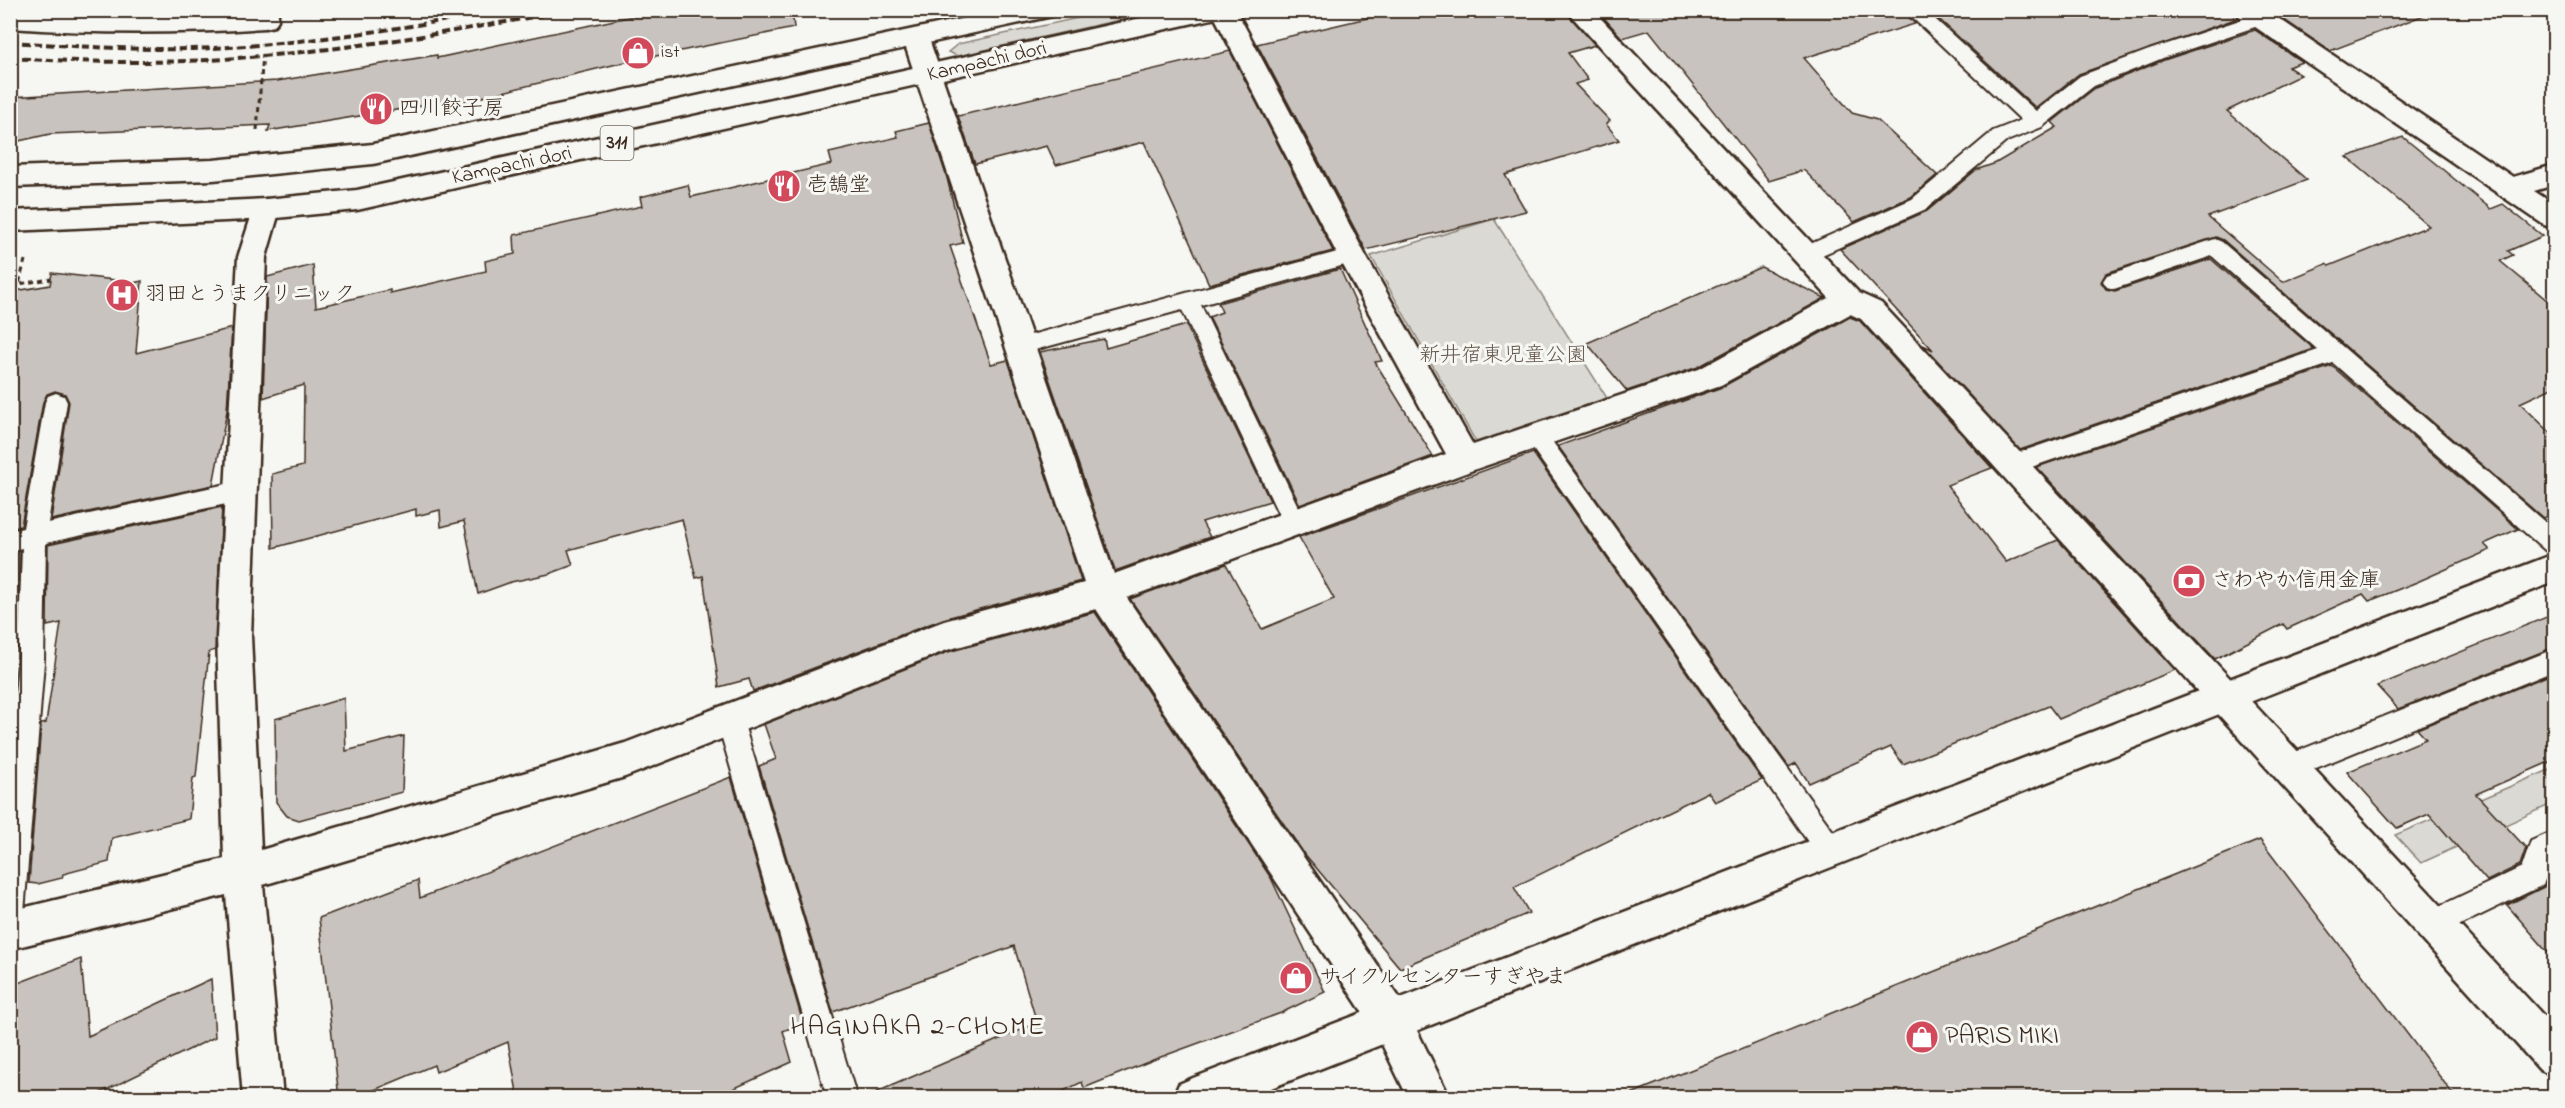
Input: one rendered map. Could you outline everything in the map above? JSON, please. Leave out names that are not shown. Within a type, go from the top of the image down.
[{"type":"street","name":"Kampachi dori","points":[[10,177],[213,170],[373,154],[1043,10]]},
{"type":"street","name":"Kampachi dori","points":[[10,222],[266,209],[357,200],[1216,10]]},
{"type":"street","points":[[1223,10],[1352,256],[1465,459]]},
{"type":"street","points":[[1578,10],[1849,301],[1871,311],[2554,1056]]},
{"type":"street","points":[[10,20],[120,27],[265,15]]},
{"type":"street","points":[[2255,15],[2554,218]]},
{"type":"street","points":[[916,39],[1104,592],[1391,1020],[1430,1098]]},
{"type":"street","points":[[2509,188],[2554,175]]},
{"type":"street","points":[[263,1098],[243,873],[234,636],[252,257],[266,209]]},
{"type":"street","points":[[10,930],[243,873],[625,760],[730,722],[944,636],[1104,592],[1465,459],[1710,377],[1849,301]]},
{"type":"street","points":[[1193,1098],[2554,568]]},
{"type":"lane","points":[[1913,10],[2035,123]]},
{"type":"lane","points":[[1806,254],[1919,204],[2000,136],[2035,123],[2087,81],[2255,15]]},
{"type":"lane","points":[[2114,281],[2215,248],[2554,544]]},
{"type":"lane","points":[[1020,346],[1352,256]]},
{"type":"lane","points":[[1188,300],[1294,523]]},
{"type":"lane","points":[[2011,465],[2336,353]]},
{"type":"lane","points":[[10,913],[21,664],[22,538],[56,402]]},
{"type":"lane","points":[[1536,436],[1830,850]]},
{"type":"lane","points":[[22,538],[240,490]]},
{"type":"lane","points":[[2289,768],[2554,660]]},
{"type":"lane","points":[[730,722],[842,1098]]},
{"type":"lane","points":[[2433,924],[2532,876],[2541,850],[2554,844]]},
{"type":"path","points":[[256,141],[265,15]]},
{"type":"path","points":[[25,260],[19,284],[51,279]]},
{"type":"green space","points":[[1110,11],[1160,11],[958,56],[948,52],[958,44]]},
{"type":"green space","name":"新井宿東児童公園","points":[[1494,219],[1607,398],[1476,442],[1371,256]]},
{"type":"green space","points":[[2554,768],[2554,803],[2421,863],[2395,835]]},
{"type":"building","points":[[661,10],[792,10],[794,28],[621,63],[445,106],[445,102],[268,131],[270,125],[50,134],[10,143],[10,97],[277,81],[437,55],[437,58]]},
{"type":"building","points":[[1401,10],[1564,10],[1595,45],[1568,53],[1588,80],[1575,84],[1610,121],[1606,124],[1619,140],[1505,175],[1526,211],[1366,250],[1257,44]]},
{"type":"building","points":[[1597,10],[1902,10],[1915,24],[1804,58],[1852,113],[1877,120],[1937,175],[1911,197],[1854,222],[1804,170],[1769,181],[1649,30],[1622,38]]},
{"type":"building","points":[[1929,10],[2233,10],[2235,19],[2079,74],[2036,108]]},
{"type":"building","points":[[2305,10],[2427,10],[2427,14],[2330,51],[2283,19]]},
{"type":"building","points":[[2255,30],[2302,62],[2288,67],[2301,75],[2227,111],[2307,180],[2208,217],[2283,282],[2429,226],[2347,157],[2403,137],[2491,209],[2503,204],[2543,236],[2508,251],[2513,255],[2500,261],[2554,306],[2554,387],[2520,403],[2554,436],[2554,513],[2543,518],[2223,240],[2216,237],[2106,273],[2101,282],[2106,289],[2115,291],[2211,259],[2314,349],[2020,450],[1923,345],[1933,350],[1840,249],[1927,211],[1976,170],[1996,163],[2057,127],[2052,122],[2095,88],[2164,60]]},
{"type":"building","points":[[1230,51],[1333,251],[1209,284],[1144,142],[1056,165],[1047,146],[975,164],[958,116]]},
{"type":"building","points":[[929,123],[947,178],[963,243],[950,246],[991,364],[1008,360],[1081,581],[943,619],[753,691],[749,679],[719,687],[703,576],[696,578],[682,519],[568,550],[573,565],[549,574],[511,582],[478,594],[464,521],[441,527],[440,510],[416,516],[416,509],[273,548],[272,474],[303,466],[304,385],[263,398],[267,277],[313,265],[316,307],[486,271],[485,261],[515,254],[514,235],[642,206],[640,197],[688,185],[691,197],[832,164],[829,153],[898,137],[896,131]]},
{"type":"building","points":[[1761,267],[1825,298],[1698,367],[1627,391],[1587,343]]},
{"type":"building","points":[[1340,269],[1382,361],[1375,362],[1433,456],[1300,505],[1209,317],[1222,312],[1218,303]]},
{"type":"building","points":[[52,273],[115,280],[115,287],[142,281],[136,353],[232,328],[227,411],[213,485],[51,520],[69,402],[65,394],[55,391],[47,394],[43,402],[21,526],[10,529],[10,292],[50,285]]},
{"type":"building","points":[[1850,317],[1860,321],[1992,468],[1947,485],[2006,562],[2058,540],[2175,670],[2059,719],[2049,706],[1903,764],[1891,747],[1809,783],[1796,763],[1789,767],[1558,446],[1722,387]]},
{"type":"building","points":[[1186,325],[1270,501],[1202,522],[1210,537],[1115,571],[1040,352],[1104,339],[1106,348]]},
{"type":"building","points":[[2332,366],[2518,529],[2484,544],[2490,550],[2417,582],[2369,601],[2363,594],[2287,629],[2283,624],[2215,659],[2037,467]]},
{"type":"building","points":[[1533,453],[1762,780],[1715,802],[1708,792],[1514,887],[1529,913],[1400,968],[1303,852],[1130,599],[1226,564],[1262,629],[1334,599],[1299,537]]},
{"type":"building","points":[[222,507],[215,650],[209,652],[196,777],[193,778],[189,819],[112,838],[109,862],[63,874],[62,878],[38,884],[29,883],[41,724],[46,723],[61,623],[47,626],[48,545]]},
{"type":"building","points":[[20,551],[17,633],[10,634],[10,553]]},
{"type":"building","points":[[1095,612],[1271,878],[1325,992],[1281,1013],[1084,1088],[1082,1082],[1049,1098],[863,1098],[1037,1023],[1014,946],[833,1012],[759,766],[776,759],[764,724],[948,652]]},
{"type":"building","points":[[2554,614],[2554,647],[2398,709],[2377,686]]},
{"type":"building","points":[[2554,673],[2554,760],[2476,794],[2526,848],[2520,865],[2487,881],[2429,814],[2397,828],[2347,772],[2426,739],[2417,729]]},
{"type":"building","points":[[344,698],[346,751],[404,736],[402,792],[299,820],[287,816],[276,802],[275,719]]},
{"type":"building","points":[[731,777],[803,1023],[783,1031],[792,1062],[713,1098],[518,1098],[508,1042],[436,1072],[434,1065],[355,1098],[339,1098],[319,918],[418,880],[420,898]]},
{"type":"building","points":[[2260,840],[2456,1098],[1627,1098],[1626,1096]]},
{"type":"building","points":[[2550,873],[2554,878],[2554,959],[2507,905],[2544,887]]},
{"type":"building","points":[[81,959],[88,1036],[211,979],[215,1037],[90,1098],[10,1098],[10,986]]},
{"type":"railway","points":[[10,42],[146,49],[231,47],[348,35],[503,10]]},
{"type":"railway","points":[[10,58],[143,62],[267,56],[397,40],[570,10]]},
{"type":"place","name":"ist","points":[[638,53]]},
{"type":"place","name":"四川餃子房","points":[[376,109]]},
{"type":"place","name":"壱鵠堂","points":[[784,186]]},
{"type":"place","name":"羽田とうまクリニック","points":[[122,295]]},
{"type":"place","name":"さわやか信用金庫","points":[[2189,581]]},
{"type":"place","name":"サイクルセンターすぎやま","points":[[1296,978]]},
{"type":"place","name":"PARIS MIKI","points":[[1922,1037]]},
{"type":"district","name":"HAGINAKA 2-CHOME","points":[[918,1027]]}]
